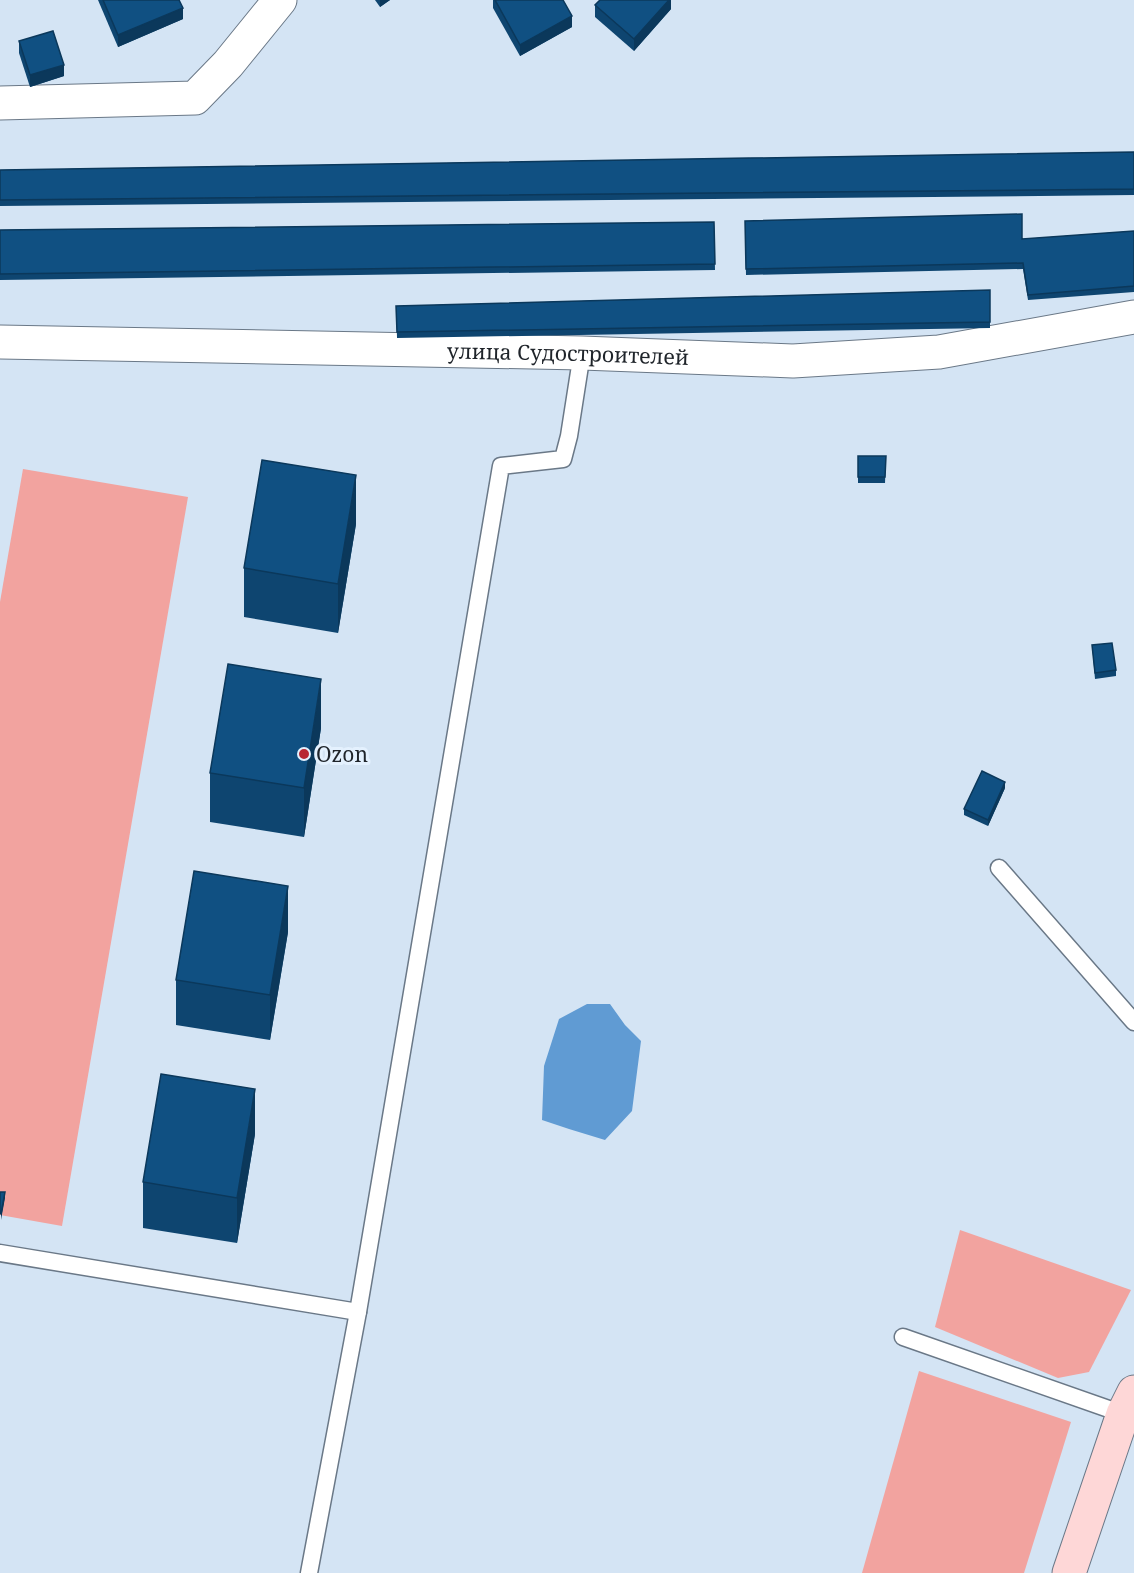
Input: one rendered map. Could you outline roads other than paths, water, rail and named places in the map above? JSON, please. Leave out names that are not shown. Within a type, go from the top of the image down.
[{"type":"main road","points":[[1069,1573],[1129,1403]]},
{"type":"street","points":[[0,103],[195,98],[228,64],[280,0]]},
{"type":"street","name":"улица Судостроителей","points":[[0,342],[582,353],[793,361],[939,352],[1134,317]]},
{"type":"lane","points":[[309,1573],[358,1312],[501,466],[563,459],[569,436],[582,353]]},
{"type":"lane","points":[[999,868],[1134,1022]]},
{"type":"lane","points":[[0,1252],[358,1312]]},
{"type":"lane","points":[[903,1337],[1129,1403]]},
{"type":"water","points":[[587,1004],[610,1004],[625,1025],[641,1041],[632,1111],[605,1140],[542,1120],[544,1066],[559,1019]]},
{"type":"place","name":"Ozon","points":[[304,754]]}]
